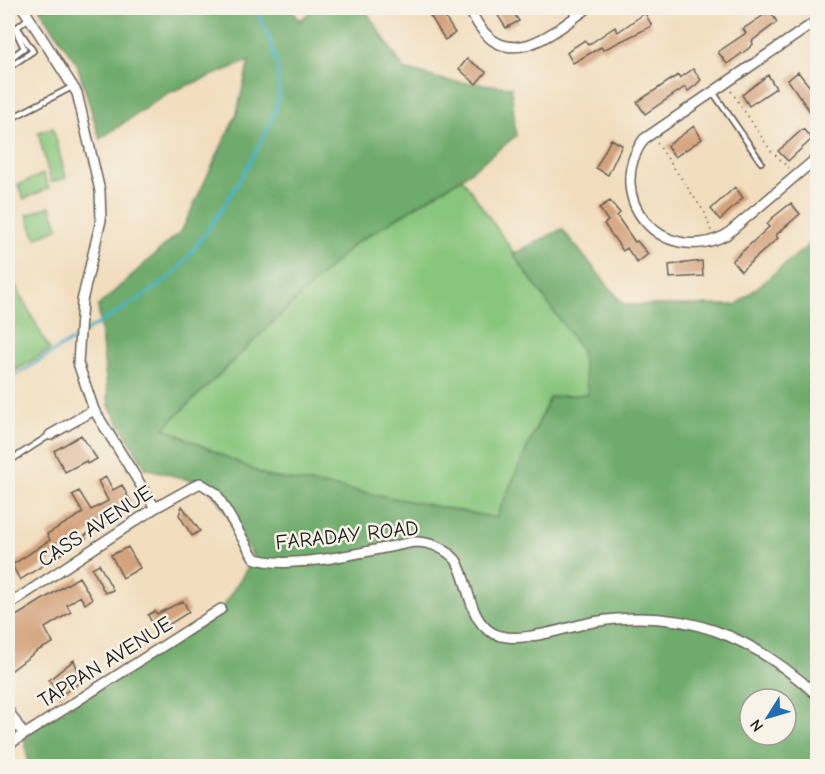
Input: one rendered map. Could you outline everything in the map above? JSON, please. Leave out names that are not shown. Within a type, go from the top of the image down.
[{"type":"street","points":[[23,8],[74,86],[84,118],[102,206],[97,245],[82,301],[78,363],[94,410],[155,508]]},
{"type":"street","points":[[468,8],[490,38],[517,47],[540,40],[588,8]]},
{"type":"street","points":[[818,20],[651,134],[638,146],[630,173],[630,192],[636,209],[651,228],[671,240],[694,244],[726,235],[818,158]]},
{"type":"street","points":[[50,435],[94,410]]},
{"type":"street","name":"CASS AVENUE","points":[[8,605],[155,508],[197,483],[203,484]]},
{"type":"street","name":"FARADAY ROAD","points":[[203,484],[216,493],[254,558],[262,561],[296,562],[414,542],[433,544],[450,553],[456,560],[477,616],[489,631],[498,636],[518,638],[618,619],[646,618],[694,622],[726,633],[763,654],[818,696]]},
{"type":"street","name":"TAPPAN AVENUE","points":[[8,745],[221,609]]},
{"type":"street","points":[[8,710],[24,735]]},
{"type":"lane","points":[[8,60],[24,48],[14,31],[30,18]]},
{"type":"lane","points":[[17,27],[33,51]]},
{"type":"lane","points":[[8,68],[47,43]]},
{"type":"lane","points":[[8,120],[74,86]]},
{"type":"lane","points":[[713,92],[761,162]]},
{"type":"lane","points":[[8,462],[50,435]]},
{"type":"path","points":[[726,83],[771,151],[796,175]]},
{"type":"path","points":[[651,134],[705,213],[714,240]]},
{"type":"green space","points":[[39,8],[291,8],[300,21],[314,8],[364,8],[404,69],[448,81],[511,87],[516,136],[462,178],[354,244],[164,428],[269,477],[342,488],[496,518],[550,397],[588,394],[581,350],[513,254],[562,229],[624,305],[736,305],[817,238],[817,766],[764,766],[744,759],[733,766],[29,766],[24,735],[221,609],[254,558],[220,503],[203,484],[146,468],[109,406],[98,306],[182,230],[237,113],[249,61],[168,93],[100,139],[77,64]]},
{"type":"green space","points":[[53,128],[66,178],[51,182],[38,132]]},
{"type":"green space","points":[[43,174],[49,188],[24,199],[18,185]]},
{"type":"green space","points":[[462,178],[581,350],[589,395],[550,397],[496,518],[342,488],[269,477],[163,428],[354,244]]},
{"type":"green space","points":[[50,206],[59,228],[36,238],[27,215]]},
{"type":"green space","points":[[8,272],[50,350],[8,375]]},
{"type":"building","points":[[439,8],[455,33],[445,40],[428,12]]},
{"type":"building","points":[[493,8],[510,8],[519,21],[506,28]]},
{"type":"building","points":[[770,11],[777,22],[752,41],[753,44],[748,49],[727,64],[718,52],[746,33],[743,29]]},
{"type":"building","points":[[645,13],[652,26],[603,50],[601,47],[573,63],[567,53],[585,40],[588,45],[615,27],[618,32]]},
{"type":"building","points":[[467,59],[486,72],[476,84],[459,69]]},
{"type":"building","points":[[693,69],[701,80],[696,85],[688,91],[685,87],[645,114],[637,102],[678,75],[680,78]]},
{"type":"building","points":[[798,72],[818,97],[818,123],[788,80]]},
{"type":"building","points":[[768,75],[776,88],[749,106],[742,95]]},
{"type":"building","points":[[694,126],[702,139],[675,157],[667,146]]},
{"type":"building","points":[[803,129],[812,139],[788,161],[778,151]]},
{"type":"building","points":[[611,139],[622,145],[608,175],[596,168]]},
{"type":"building","points":[[735,187],[743,198],[720,220],[711,209]]},
{"type":"building","points":[[610,201],[620,213],[617,216],[635,242],[637,241],[648,254],[637,263],[627,248],[623,251],[604,224],[608,221],[599,208]]},
{"type":"building","points":[[791,203],[800,214],[776,235],[778,238],[741,271],[732,261],[769,227],[767,225],[771,219]]},
{"type":"building","points":[[702,261],[703,276],[670,278],[669,265]]},
{"type":"building","points":[[81,435],[97,459],[87,464],[86,461],[65,472],[54,451]]},
{"type":"building","points":[[106,477],[113,490],[122,485],[134,508],[84,536],[86,538],[20,580],[12,565],[50,540],[47,534],[83,513],[72,495],[79,491],[91,510],[108,501],[98,481]]},
{"type":"building","points":[[182,506],[200,531],[192,536],[179,515]]},
{"type":"building","points":[[128,547],[140,568],[123,578],[111,555]]},
{"type":"building","points":[[99,564],[113,590],[105,593],[92,568]]},
{"type":"building","points":[[79,577],[92,599],[85,604],[80,596],[67,605],[71,612],[45,628],[53,643],[37,651],[8,673],[8,621]]},
{"type":"building","points":[[183,601],[189,612],[157,632],[148,615],[155,611],[157,614]]},
{"type":"building","points":[[74,660],[82,681],[60,696],[49,680]]},
{"type":"waterway","points":[[83,333],[164,282],[186,260],[234,189],[264,136],[274,114],[279,86],[274,51],[254,8]]},
{"type":"waterway","points":[[8,380],[77,337]]}]
